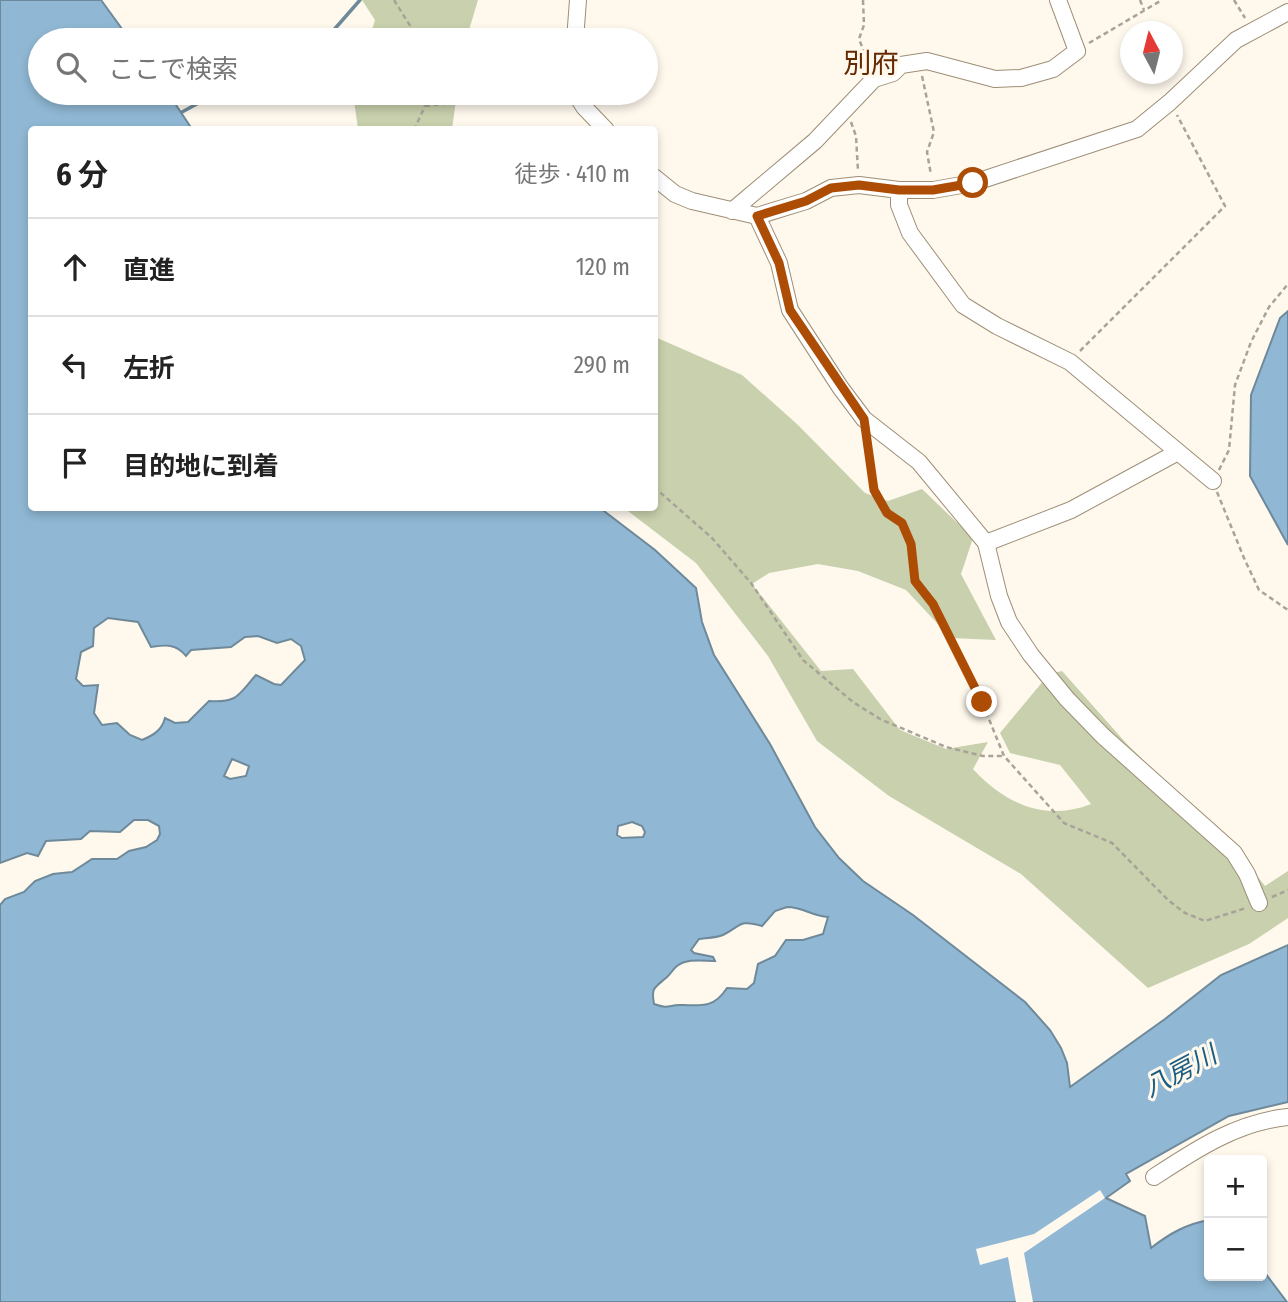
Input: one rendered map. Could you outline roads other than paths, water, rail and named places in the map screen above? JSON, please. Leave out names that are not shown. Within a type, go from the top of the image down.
[{"type":"street","points":[[576,28],[578,0]]},
{"type":"street","points":[[732,211],[815,141],[874,79],[893,73],[901,65],[927,61],[995,79],[1021,78],[1053,69],[1077,51],[1058,0]]},
{"type":"street","points":[[658,180],[675,194],[692,201],[757,216],[806,201],[831,188],[859,185],[899,190],[933,190],[986,179],[1137,130],[1236,40],[1288,12]]},
{"type":"street","points":[[582,105],[602,126]]},
{"type":"street","points":[[899,190],[899,205],[910,233],[963,305],[997,326],[1070,362],[1213,481]]},
{"type":"street","points":[[757,216],[779,263],[790,310],[864,419],[919,462],[986,543],[999,596],[1009,622],[1031,656],[1103,736],[1234,853],[1247,874],[1259,903]]},
{"type":"street","points":[[986,543],[1071,510],[1178,452]]},
{"type":"street","points":[[1154,1177],[1203,1145],[1244,1127],[1288,1117]]},
{"type":"water","name":"八房川","points":[[0,0],[101,0],[121,28],[28,28],[28,105],[176,105],[190,126],[28,126],[28,511],[604,511],[655,550],[696,588],[702,622],[714,655],[770,744],[815,827],[839,858],[863,881],[913,915],[1025,1002],[1050,1030],[1061,1048],[1067,1063],[1070,1087],[1221,975],[1288,945],[1288,1102],[1229,1116],[1126,1174],[1130,1181],[1106,1198],[1145,1216],[1151,1248],[1178,1230],[1204,1221],[1204,1281],[1267,1281],[1267,1276],[1287,1302],[0,1302],[0,905],[5,899],[24,892],[35,881],[53,874],[72,872],[92,859],[117,859],[129,851],[146,847],[157,840],[160,834],[159,826],[148,820],[134,820],[120,832],[90,831],[81,839],[46,841],[38,856],[27,853],[0,863]],"holes":[[[108,618],[138,622],[151,647],[174,647],[186,656],[191,650],[231,647],[245,637],[258,636],[277,643],[291,639],[301,646],[305,660],[281,685],[256,675],[241,693],[232,699],[209,701],[188,722],[175,723],[165,718],[157,732],[142,740],[130,735],[117,723],[102,725],[94,713],[98,685],[83,686],[76,679],[81,652],[93,646],[94,628]],[[232,759],[249,766],[246,776],[230,779],[224,776]],[[632,822],[642,826],[645,832],[643,837],[622,838],[617,835],[618,826]],[[793,907],[828,917],[823,934],[803,940],[786,940],[775,956],[758,964],[754,983],[747,989],[727,988],[718,999],[702,1005],[666,1007],[654,1004],[654,989],[681,963],[715,961],[713,957],[691,950],[699,939],[720,936],[744,923],[762,926],[775,911]]]},
{"type":"water","points":[[1288,311],[1288,545],[1250,476],[1251,395],[1280,318]]},
{"type":"waterway","points":[[336,28],[360,0]]},
{"type":"waterway","points":[[182,112],[195,105]]},
{"type":"district","name":"別府","points":[[871,63]]}]
